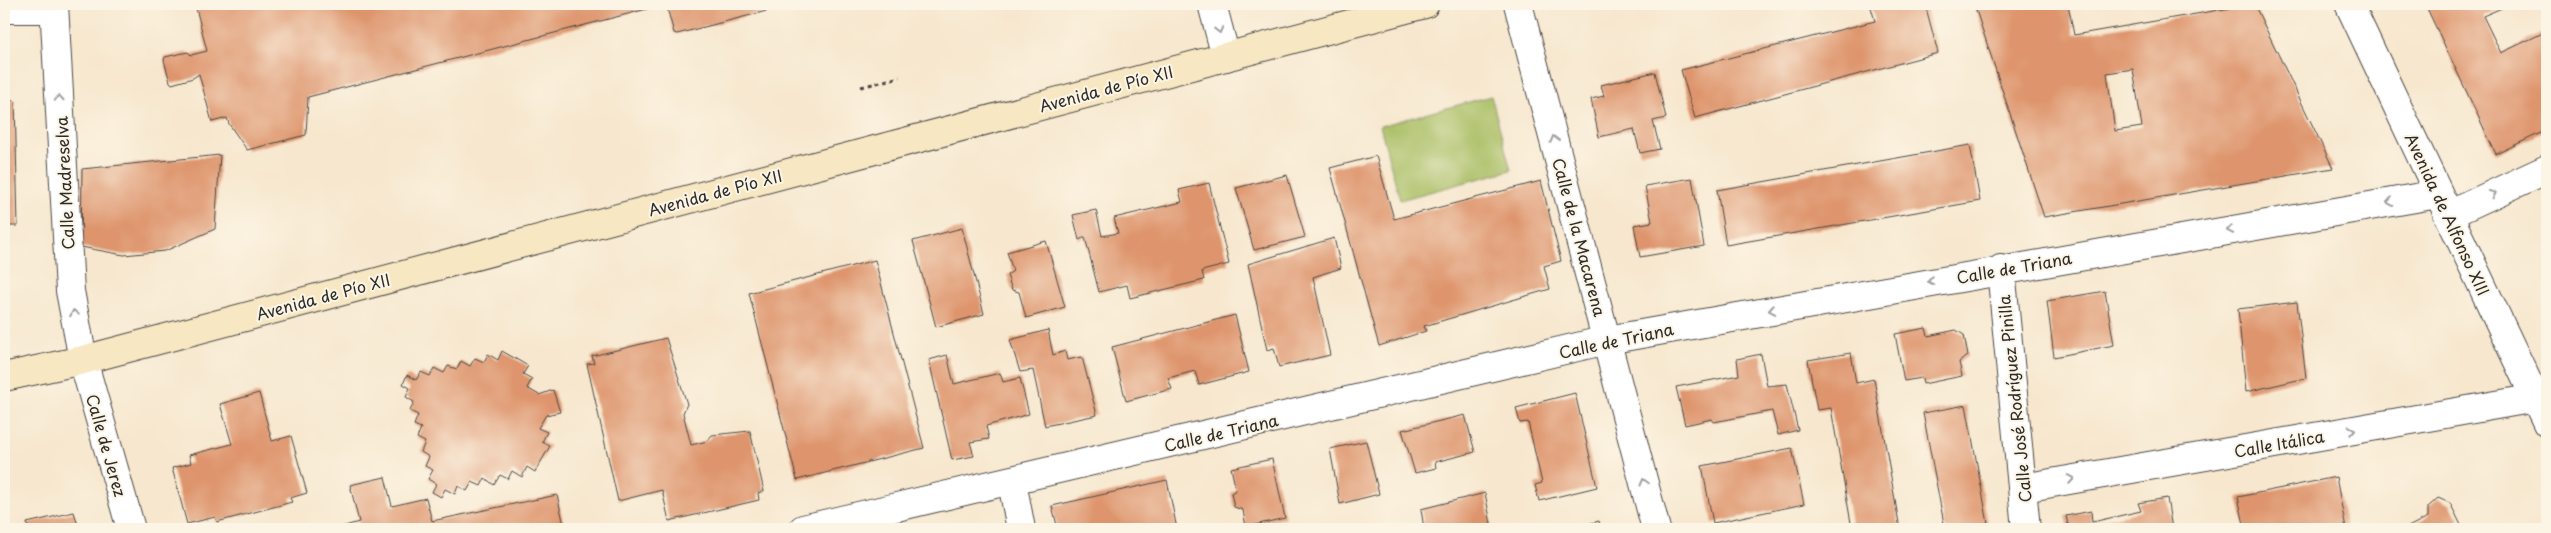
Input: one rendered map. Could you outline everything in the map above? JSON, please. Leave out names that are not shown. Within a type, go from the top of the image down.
[{"type":"main road","name":"Avenida de Pío XII","points":[[4,377],[83,360],[1425,4]]},
{"type":"street","points":[[1212,4],[1226,57]]},
{"type":"street","name":"Calle de la Macarena","points":[[1518,4],[1656,529]]},
{"type":"street","name":"Avenida de Alfonso XIII","points":[[2349,4],[2547,423]]},
{"type":"street","points":[[4,9],[54,6]]},
{"type":"street","name":"Calle Madreselva","points":[[54,6],[70,291],[83,360]]},
{"type":"street","name":"Calle de Triana","points":[[803,529],[1012,482],[1607,340],[2001,269],[2443,204],[2547,169]]},
{"type":"street","name":"Calle José Rodríguez Pinilla","points":[[2001,269],[2026,529]]},
{"type":"street","name":"Calle de Jerez","points":[[83,360],[131,529]]},
{"type":"street","name":"Calle Itálica","points":[[2023,488],[2536,398]]},
{"type":"street","points":[[1012,482],[1021,529]]},
{"type":"path","points":[[862,87],[900,77]]},
{"type":"green space","points":[[1491,96],[1511,170],[1400,200],[1380,126]]},
{"type":"building","points":[[195,4],[666,4],[308,97],[306,135],[247,150],[227,118],[212,122],[199,74],[193,78],[172,84],[170,82],[164,60],[165,57],[188,52],[191,55],[207,51]]},
{"type":"building","points":[[666,4],[794,4],[677,34],[674,33]]},
{"type":"building","points":[[1870,4],[1925,4],[1938,53],[1695,118],[1681,70],[1875,21]]},
{"type":"building","points":[[1974,4],[2068,4],[2074,35],[2254,4],[2333,168],[2044,217]],"holes":[[[2133,69],[2142,127],[2115,131],[2107,73]]]},
{"type":"building","points":[[2425,4],[2511,4],[2483,16],[2501,53],[2547,31],[2547,130],[2496,154]]},
{"type":"building","points":[[1655,72],[1666,118],[1653,121],[1660,149],[1640,153],[1634,129],[1599,137],[1591,99],[1604,96],[1601,85]]},
{"type":"building","points":[[4,100],[15,101],[18,226],[4,226]]},
{"type":"building","points":[[1970,145],[1980,201],[1726,245],[1717,190]]},
{"type":"building","points":[[220,155],[215,229],[165,251],[124,255],[81,247],[82,169]]},
{"type":"building","points":[[1376,156],[1394,219],[1541,181],[1561,261],[1544,266],[1550,289],[1424,326],[1426,331],[1379,346],[1330,168]]},
{"type":"building","points":[[1287,175],[1305,237],[1254,250],[1236,188]]},
{"type":"building","points":[[1692,178],[1704,246],[1640,257],[1634,225],[1652,222],[1645,186]]},
{"type":"building","points":[[1209,183],[1229,264],[1202,271],[1204,280],[1130,298],[1127,285],[1099,292],[1085,237],[1079,240],[1073,215],[1096,210],[1102,236],[1118,233],[1114,218],[1182,202],[1179,190]]},
{"type":"building","points":[[962,228],[984,314],[936,327],[913,241]]},
{"type":"building","points":[[1334,238],[1341,268],[1313,277],[1330,355],[1279,367],[1274,348],[1267,350],[1248,264]]},
{"type":"building","points":[[1046,241],[1065,307],[1026,318],[1019,292],[1012,290],[1007,275],[1013,271],[1007,252]]},
{"type":"building","points":[[875,260],[924,448],[797,480],[749,293]]},
{"type":"building","points":[[2105,291],[2114,345],[2054,357],[2047,301]]},
{"type":"building","points":[[2297,302],[2306,378],[2246,392],[2238,309]]},
{"type":"building","points":[[1235,315],[1249,372],[1199,385],[1195,371],[1168,378],[1172,389],[1126,401],[1112,347]]},
{"type":"building","points":[[1926,328],[1928,336],[1956,330],[1964,335],[1968,356],[1959,362],[1962,376],[1923,384],[1922,378],[1904,381],[1895,334]]},
{"type":"building","points":[[1048,330],[1053,355],[1065,351],[1067,360],[1082,357],[1097,415],[1045,426],[1033,370],[1020,372],[1010,340]]},
{"type":"building","points":[[666,338],[687,404],[683,413],[691,445],[707,441],[712,435],[750,431],[764,491],[758,493],[759,500],[669,521],[662,490],[618,501],[587,364],[594,363],[592,356]]},
{"type":"building","points":[[502,351],[528,366],[523,374],[532,379],[527,388],[539,395],[553,390],[560,412],[546,415],[538,428],[547,432],[542,442],[550,446],[535,472],[527,467],[522,477],[512,471],[508,479],[500,475],[494,485],[485,478],[481,486],[472,482],[467,491],[458,486],[455,494],[445,489],[441,497],[432,492],[436,484],[428,479],[433,470],[425,466],[429,457],[421,452],[425,442],[417,438],[421,428],[414,425],[418,415],[410,411],[414,402],[406,397],[410,388],[403,384],[407,375],[416,380],[421,372],[430,376],[434,368],[444,373],[448,366],[457,369],[461,361],[470,366],[475,358],[484,362],[488,354],[498,360]]},
{"type":"building","points":[[1851,353],[1856,383],[1874,379],[1900,529],[1852,529],[1831,408],[1817,410],[1808,360]]},
{"type":"building","points":[[1761,354],[1767,386],[1787,384],[1798,430],[1778,435],[1772,411],[1714,422],[1712,419],[1685,425],[1676,387],[1739,375],[1737,359]]},
{"type":"building","points":[[947,355],[954,384],[1000,373],[1003,382],[1020,378],[1029,414],[986,426],[989,439],[970,442],[974,456],[952,460],[929,360]]},
{"type":"building","points":[[259,393],[272,441],[291,436],[307,493],[290,498],[292,502],[217,522],[215,517],[187,524],[172,468],[191,463],[189,455],[232,444],[220,404]]},
{"type":"building","points":[[1575,393],[1597,487],[1539,501],[1535,485],[1542,483],[1528,422],[1520,423],[1516,408]]},
{"type":"building","points":[[1966,405],[1989,529],[1945,529],[1923,413]]},
{"type":"building","points":[[1465,415],[1475,452],[1435,462],[1436,468],[1415,473],[1402,430]]},
{"type":"building","points":[[1366,441],[1379,494],[1340,504],[1330,449]]},
{"type":"building","points":[[1792,448],[1804,504],[1713,523],[1702,466]]},
{"type":"building","points":[[1272,459],[1285,518],[1246,527],[1243,510],[1234,507],[1231,493],[1236,490],[1231,468]]},
{"type":"building","points":[[385,477],[392,506],[426,498],[432,521],[557,495],[565,529],[334,529],[359,522],[350,485]]},
{"type":"building","points":[[2336,477],[2346,529],[2245,529],[2238,497]]},
{"type":"building","points":[[1167,480],[1177,529],[1058,529],[1052,506]]},
{"type":"building","points":[[1485,493],[1492,529],[1424,529],[1421,509]]},
{"type":"building","points":[[2167,498],[2172,529],[2069,529],[2066,516],[2091,511],[2092,522],[2141,511],[2138,503]]},
{"type":"building","points":[[2438,498],[2450,503],[2463,529],[2404,529],[2428,517],[2428,507]]},
{"type":"building","points":[[74,512],[79,529],[24,529],[28,528],[27,523]]},
{"type":"building","points":[[1599,521],[1601,529],[1568,529]]}]
